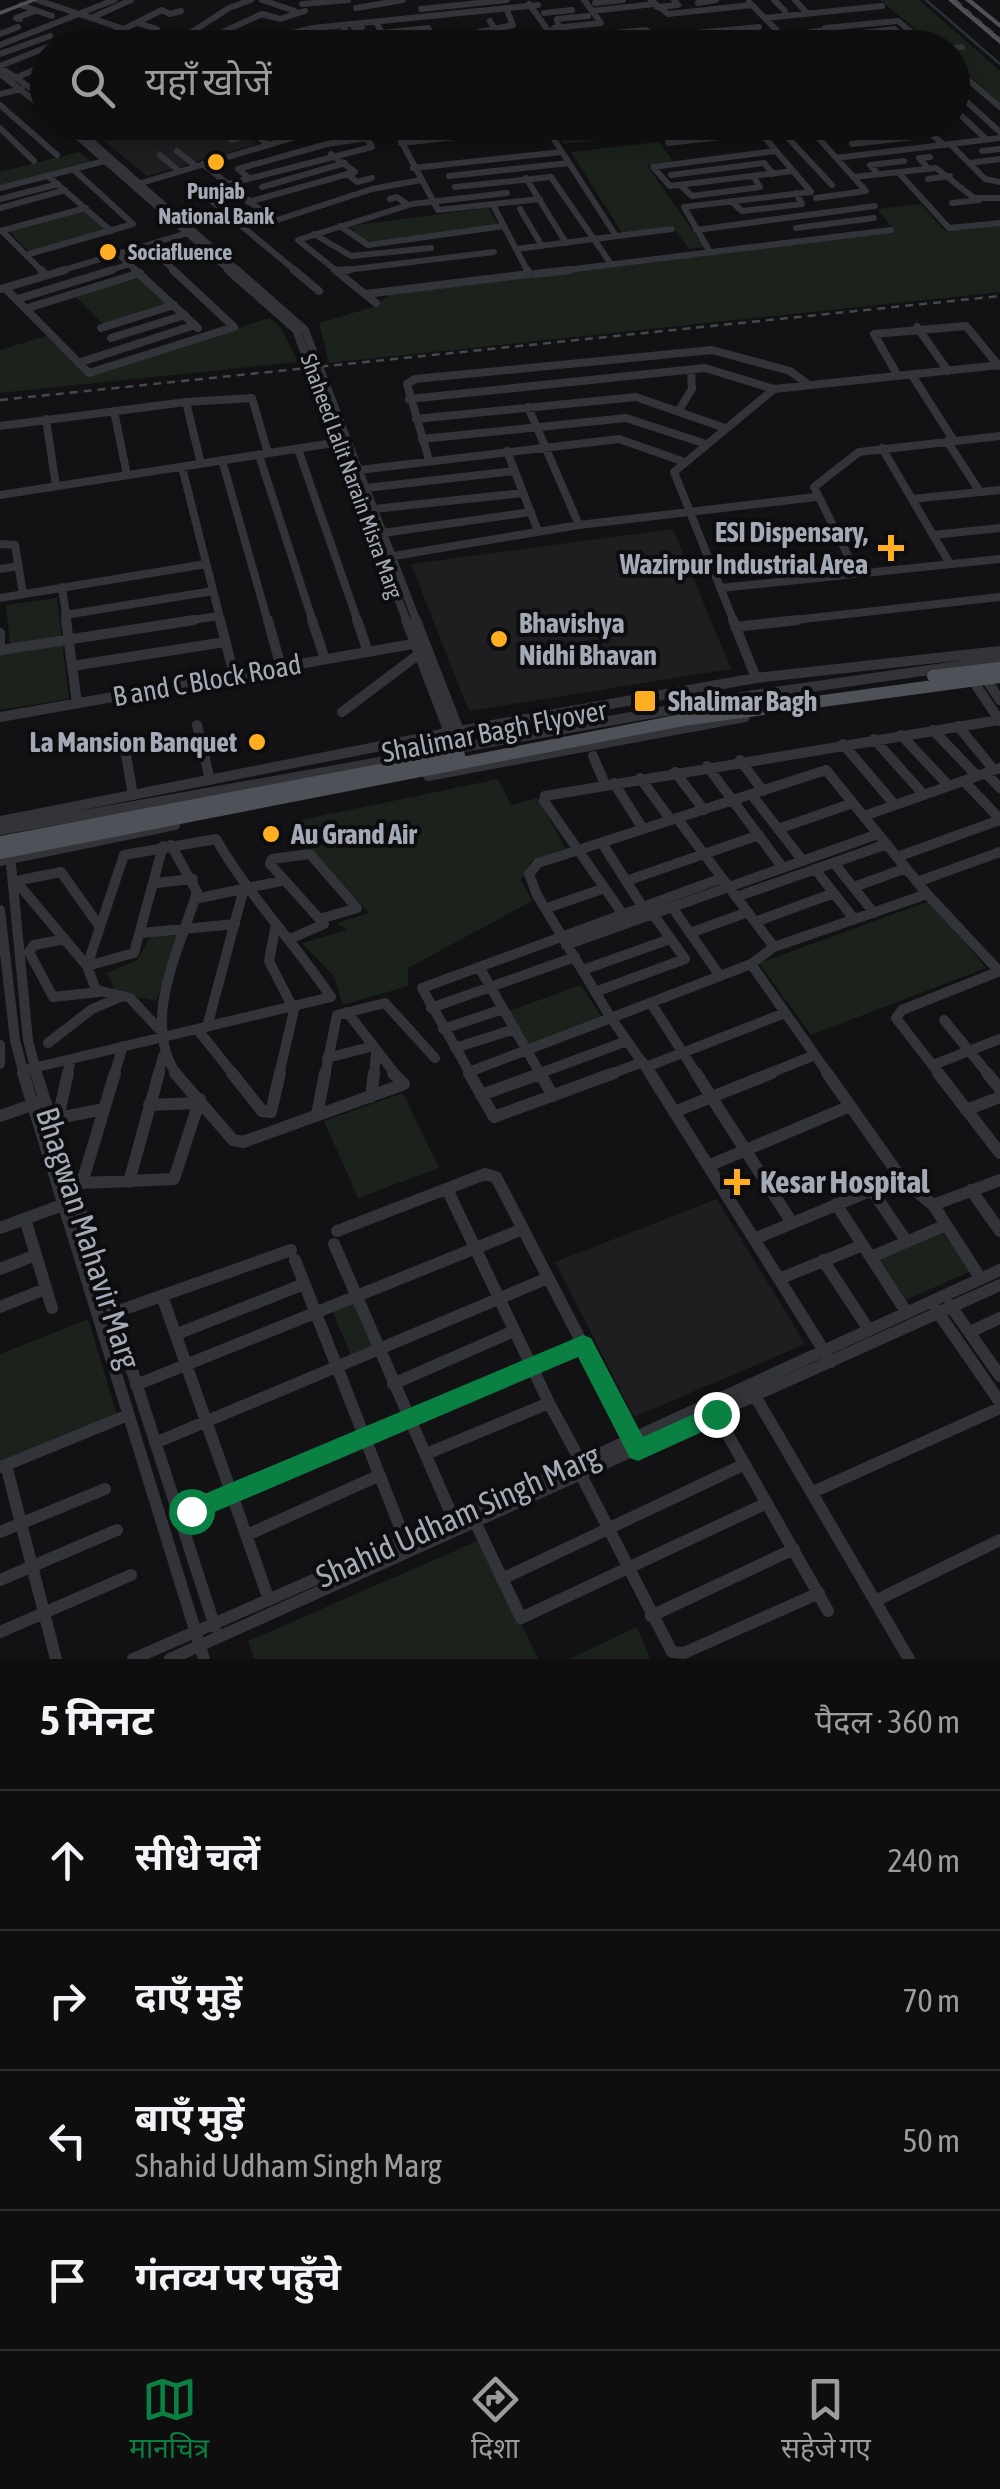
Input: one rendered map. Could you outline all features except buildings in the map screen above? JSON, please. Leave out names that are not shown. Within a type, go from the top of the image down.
[{"type":"main road","points":[[0,10],[36,0]]},
{"type":"main road","points":[[950,0],[1000,42]]},
{"type":"main road","points":[[968,0],[1000,26]]},
{"type":"main road","name":"Shalimar Bagh Flyover","points":[[0,842],[678,713],[1000,668]]},
{"type":"main road","name":"Shalimar Bagh Flyover","points":[[4,858],[682,720],[998,687]]},
{"type":"street","points":[[36,0],[118,30],[162,10],[170,14],[181,10]]},
{"type":"street","points":[[40,30],[114,0]]},
{"type":"street","points":[[91,18],[130,0]]},
{"type":"street","points":[[195,30],[229,8],[251,0]]},
{"type":"street","points":[[263,1],[273,0]]},
{"type":"street","points":[[227,30],[262,14],[280,19],[303,5],[350,0],[364,23]]},
{"type":"street","points":[[358,11],[403,0]]},
{"type":"street","points":[[561,0],[573,13]]},
{"type":"street","points":[[584,0],[595,7],[678,5],[674,0]]},
{"type":"street","points":[[556,26],[557,19],[623,0]]},
{"type":"street","points":[[697,1],[716,0]]},
{"type":"street","points":[[774,0],[785,11]]},
{"type":"street","points":[[796,0],[817,6],[864,0]]},
{"type":"street","points":[[263,1],[296,12]]},
{"type":"street","points":[[481,1],[487,10]]},
{"type":"street","points":[[355,30],[481,1],[532,3],[558,30]]},
{"type":"street","points":[[697,1],[705,10]]},
{"type":"street","points":[[21,2],[52,16],[44,20]]},
{"type":"street","points":[[654,4],[668,14],[750,2],[777,30]]},
{"type":"street","points":[[532,3],[553,30]]},
{"type":"street","points":[[421,9],[487,10],[507,4]]},
{"type":"street","points":[[490,22],[496,30],[516,22],[507,4]]},
{"type":"street","points":[[303,5],[314,28]]},
{"type":"street","points":[[806,5],[817,6]]},
{"type":"street","points":[[765,18],[806,5],[882,6]]},
{"type":"street","points":[[556,26],[601,23],[595,7]]},
{"type":"street","points":[[358,11],[405,9]]},
{"type":"street","points":[[20,20],[16,18],[36,10]]},
{"type":"street","points":[[544,13],[573,13]]},
{"type":"street","points":[[402,19],[408,30],[429,30]]},
{"type":"street","points":[[813,30],[898,20],[906,30]]},
{"type":"street","points":[[0,21],[18,27],[0,35]]},
{"type":"street","points":[[136,22],[157,29]]},
{"type":"street","points":[[306,30],[377,23]]},
{"type":"street","points":[[377,23],[380,30]]},
{"type":"street","points":[[343,25],[345,30]]},
{"type":"street","points":[[50,26],[60,30]]},
{"type":"street","points":[[733,30],[759,27]]},
{"type":"street","points":[[823,27],[826,30]]},
{"type":"street","points":[[0,45],[30,34]]},
{"type":"street","points":[[0,35],[30,42]]},
{"type":"street","points":[[0,54],[30,42]]},
{"type":"street","points":[[0,69],[30,56]]},
{"type":"street","points":[[0,69],[30,87]]},
{"type":"street","points":[[0,69],[30,96]]},
{"type":"street","points":[[9,80],[30,72]]},
{"type":"street","points":[[970,81],[999,106]]},
{"type":"street","points":[[0,94],[22,89]]},
{"type":"street","points":[[970,90],[980,89]]},
{"type":"street","points":[[0,105],[30,131]]},
{"type":"street","points":[[836,158],[1000,135],[970,105]]},
{"type":"street","points":[[970,109],[999,106]]},
{"type":"street","points":[[970,114],[981,114]]},
{"type":"street","points":[[970,124],[986,139]]},
{"type":"street","points":[[2,131],[34,161]]},
{"type":"street","points":[[41,140],[58,155]]},
{"type":"street","name":"Shaheed Lalit Narain Misra Marg","points":[[85,140],[294,327],[359,470],[383,533],[387,558]]},
{"type":"street","name":"Shaheed Lalit Narain Misra Marg","points":[[91,140],[109,160]]},
{"type":"street","points":[[262,140],[268,145]]},
{"type":"street","points":[[136,184],[289,140]]},
{"type":"street","points":[[248,178],[238,169],[354,140]]},
{"type":"street","points":[[228,184],[331,154],[372,147],[368,140]]},
{"type":"street","points":[[399,140],[438,210],[540,199]]},
{"type":"street","points":[[401,144],[431,140]]},
{"type":"street","points":[[554,140],[616,236]]},
{"type":"street","points":[[668,143],[693,140]]},
{"type":"street","points":[[767,140],[828,212]]},
{"type":"street","points":[[790,140],[832,186]]},
{"type":"street","points":[[696,230],[875,206],[820,140]]},
{"type":"street","points":[[848,140],[862,155]]},
{"type":"street","points":[[852,144],[888,140]]},
{"type":"street","points":[[940,140],[985,179],[1000,182]]},
{"type":"street","points":[[727,148],[734,156]]},
{"type":"street","points":[[996,160],[980,150],[1000,149]]},
{"type":"street","points":[[177,151],[216,175],[274,220],[376,188],[421,180]]},
{"type":"street","points":[[776,151],[696,157],[653,167],[666,186],[818,170]]},
{"type":"street","points":[[414,168],[562,152]]},
{"type":"street","points":[[248,202],[355,171],[331,154]]},
{"type":"street","points":[[160,155],[180,171]]},
{"type":"street","points":[[928,168],[919,158],[930,157]]},
{"type":"street","points":[[0,188],[109,160]]},
{"type":"street","points":[[970,164],[996,160]]},
{"type":"street","points":[[878,174],[869,166],[904,161]]},
{"type":"street","points":[[262,188],[345,163]]},
{"type":"street","points":[[466,209],[448,174],[569,163]]},
{"type":"street","points":[[670,175],[764,163],[772,174]]},
{"type":"street","points":[[543,166],[610,264]]},
{"type":"street","points":[[331,167],[357,182],[372,178]]},
{"type":"street","points":[[854,177],[928,168],[942,170],[980,200]]},
{"type":"street","points":[[26,255],[133,224],[73,170]]},
{"type":"street","points":[[702,171],[711,182]]},
{"type":"street","points":[[898,172],[949,228],[1000,223]]},
{"type":"street","points":[[216,175],[190,183],[319,290]]},
{"type":"street","points":[[0,176],[11,186]]},
{"type":"street","points":[[48,176],[112,231]]},
{"type":"street","points":[[454,187],[548,176]]},
{"type":"street","points":[[680,185],[690,196],[760,187],[753,176]]},
{"type":"street","points":[[928,179],[950,176]]},
{"type":"street","points":[[526,178],[566,243]]},
{"type":"street","name":"Shaheed Lalit Narain Misra Marg","points":[[136,184],[196,230],[302,325],[456,740]]},
{"type":"street","points":[[272,184],[282,193]]},
{"type":"street","points":[[0,199],[61,187]]},
{"type":"street","points":[[0,208],[61,187]]},
{"type":"street","points":[[376,303],[298,242],[408,205],[504,193],[506,203]]},
{"type":"street","points":[[710,252],[684,208],[796,193],[864,193]]},
{"type":"street","points":[[390,199],[398,197],[408,205]]},
{"type":"street","points":[[952,203],[1000,198]]},
{"type":"street","points":[[366,294],[529,274],[493,205]]},
{"type":"street","points":[[1,231],[86,208]]},
{"type":"street","points":[[520,209],[542,246]]},
{"type":"street","points":[[787,218],[807,240]]},
{"type":"street","points":[[796,228],[874,218]]},
{"type":"street","points":[[864,220],[875,232]]},
{"type":"street","points":[[340,226],[368,245],[504,226]]},
{"type":"street","points":[[516,249],[672,229]]},
{"type":"street","points":[[2,289],[196,230]]},
{"type":"street","points":[[535,274],[891,230]]},
{"type":"street","points":[[1,231],[46,275]]},
{"type":"street","points":[[314,234],[351,256],[431,248]]},
{"type":"street","points":[[338,272],[494,252]]},
{"type":"street","points":[[118,254],[206,336]]},
{"type":"street","points":[[2,289],[28,308],[92,373],[235,326],[162,259]]},
{"type":"street","points":[[18,300],[130,264]]},
{"type":"street","points":[[28,308],[140,273]]},
{"type":"street","points":[[101,328],[174,304]]},
{"type":"street","points":[[111,338],[185,315]]},
{"type":"street","points":[[94,320],[121,348]]},
{"type":"street","points":[[78,363],[195,325]]},
{"type":"street","points":[[898,376],[874,334],[917,327],[966,326],[999,366]]},
{"type":"street","points":[[917,327],[948,371]]},
{"type":"street","points":[[429,460],[409,398],[407,384],[415,380],[712,350],[790,371],[810,385]]},
{"type":"street","points":[[573,364],[587,401]]},
{"type":"street","points":[[409,398],[691,370],[721,370],[774,389],[999,366]]},
{"type":"street","points":[[679,410],[692,389],[691,370]]},
{"type":"street","points":[[912,374],[980,492]]},
{"type":"street","points":[[756,678],[674,476],[682,460],[774,389]]},
{"type":"street","points":[[0,426],[186,402],[252,398],[264,454],[325,659]]},
{"type":"street","points":[[416,419],[645,398],[726,428]]},
{"type":"street","points":[[186,402],[201,464]]},
{"type":"street","points":[[528,407],[542,447],[579,525]]},
{"type":"street","points":[[114,411],[128,475]]},
{"type":"street","points":[[422,439],[634,418],[706,444]]},
{"type":"street","points":[[46,420],[56,486]]},
{"type":"street","points":[[856,574],[814,487],[852,455],[882,448],[1000,436]]},
{"type":"street","points":[[359,470],[620,438],[682,460]]},
{"type":"street","points":[[0,494],[343,442]]},
{"type":"street","points":[[882,448],[950,564]]},
{"type":"street","points":[[298,449],[368,652]]},
{"type":"street","points":[[506,451],[538,531]]},
{"type":"street","points":[[222,460],[281,667]]},
{"type":"street","points":[[182,467],[234,676]]},
{"type":"street","points":[[366,488],[514,470]]},
{"type":"street","points":[[912,499],[1000,490]]},
{"type":"street","points":[[374,509],[523,493]]},
{"type":"street","points":[[387,558],[579,525],[816,497]]},
{"type":"street","points":[[383,533],[531,512]]},
{"type":"street","points":[[933,535],[1000,528]]},
{"type":"street","points":[[0,544],[15,545],[23,594]]},
{"type":"street","points":[[720,588],[1000,558]]},
{"type":"street","points":[[0,598],[206,564]]},
{"type":"street","points":[[0,569],[19,566]]},
{"type":"street","points":[[62,588],[77,703]]},
{"type":"street","points":[[65,615],[212,590]]},
{"type":"street","points":[[735,626],[1000,597]]},
{"type":"street","points":[[0,633],[1,650],[219,616]]},
{"type":"street","points":[[72,666],[226,642]]},
{"type":"street","points":[[342,712],[419,646]]},
{"type":"street","name":"B and C Block Road","points":[[0,717],[419,646]]},
{"type":"street","points":[[3,827],[101,806],[431,752],[456,740],[543,717],[756,678],[1000,652]]},
{"type":"street","points":[[101,806],[132,795],[210,780],[456,740],[533,734],[795,688],[1000,660]]},
{"type":"street","points":[[786,675],[795,688]]},
{"type":"street","points":[[842,681],[854,700]]},
{"type":"street","points":[[622,913],[544,798],[740,760],[999,720],[975,684]]},
{"type":"street","points":[[4,858],[368,787],[429,781],[605,743],[854,700],[975,684],[998,687]]},
{"type":"street","points":[[959,686],[983,696]]},
{"type":"street","points":[[533,734],[543,717]]},
{"type":"street","points":[[596,722],[605,743]]},
{"type":"street","points":[[197,725],[210,780]]},
{"type":"street","points":[[958,726],[1000,788]]},
{"type":"street","points":[[933,730],[989,771]]},
{"type":"street","points":[[901,735],[949,786]]},
{"type":"street","points":[[874,739],[924,795]]},
{"type":"street","points":[[124,744],[132,795]]},
{"type":"street","points":[[843,744],[895,805]]},
{"type":"street","points":[[810,749],[927,894],[1000,971],[898,1014],[898,1024],[1000,1153]]},
{"type":"street","points":[[593,756],[643,829]]},
{"type":"street","points":[[740,760],[778,829],[803,861]]},
{"type":"street","points":[[360,764],[368,787]]},
{"type":"street","points":[[708,766],[784,868]]},
{"type":"street","points":[[826,770],[578,850],[530,870],[530,878],[595,992],[828,1356]]},
{"type":"street","points":[[864,816],[989,771]]},
{"type":"street","points":[[675,772],[704,810]]},
{"type":"street","points":[[640,778],[774,947]]},
{"type":"street","points":[[897,857],[1000,820],[964,780]]},
{"type":"street","points":[[778,829],[853,804]]},
{"type":"street","name":"Bhagwan Mahavir Marg","points":[[3,827],[29,1070]]},
{"type":"street","points":[[786,1013],[498,1117],[491,1115],[422,988],[672,908],[878,834]]},
{"type":"street","points":[[626,881],[759,835]]},
{"type":"street","points":[[29,1070],[158,1034],[202,1028],[332,996],[290,939],[244,888],[218,839],[124,855],[87,966]]},
{"type":"street","points":[[602,842],[642,906]]},
{"type":"street","points":[[563,940],[642,906],[815,869],[886,844]]},
{"type":"street","points":[[167,845],[193,879],[195,899],[158,1034],[163,1056],[199,1101],[240,1142],[405,1082],[373,1050],[347,1012]]},
{"type":"street","points":[[87,966],[131,956],[142,933],[167,845]]},
{"type":"street","points":[[917,882],[1000,852]]},
{"type":"street","points":[[290,939],[322,928],[320,919],[281,881],[270,860],[310,854],[357,908],[320,919]]},
{"type":"street","points":[[834,863],[874,912]]},
{"type":"street","points":[[854,887],[906,868]]},
{"type":"street","points":[[815,869],[854,919]]},
{"type":"street","points":[[99,992],[87,966],[20,886],[23,878],[61,872],[100,927]]},
{"type":"street","points":[[156,883],[193,879]]},
{"type":"street","points":[[195,899],[281,881]]},
{"type":"street","points":[[202,1028],[244,888]]},
{"type":"street","points":[[546,908],[605,888]]},
{"type":"street","points":[[690,934],[834,893]]},
{"type":"street","points":[[469,1072],[750,964],[774,947],[927,894]]},
{"type":"street","points":[[672,908],[720,976]]},
{"type":"street","name":"Bhagwan Mahavir Marg","points":[[0,910],[4,988],[128,1415],[200,1645]]},
{"type":"street","points":[[595,992],[685,959],[653,914]]},
{"type":"street","points":[[142,933],[235,924]]},
{"type":"street","points":[[202,1028],[268,1114],[274,1106],[294,1007],[269,961],[276,924]]},
{"type":"street","points":[[65,939],[30,948],[53,997],[99,992],[124,996],[158,1034]]},
{"type":"street","points":[[583,970],[670,939]]},
{"type":"street","points":[[432,1008],[575,957]]},
{"type":"street","points":[[750,964],[901,1178]]},
{"type":"street","points":[[3,970],[20,965]]},
{"type":"street","points":[[479,967],[553,1096]]},
{"type":"street","points":[[48,1043],[92,1009],[124,996]]},
{"type":"street","points":[[316,1115],[334,1019],[347,1012],[385,1003],[434,1058]]},
{"type":"street","points":[[651,1003],[792,1223]]},
{"type":"street","points":[[443,1029],[503,1009]]},
{"type":"street","points":[[944,1020],[1000,1090]]},
{"type":"street","points":[[455,1048],[515,1029]]},
{"type":"street","points":[[933,1065],[1000,1039]]},
{"type":"street","points":[[480,1095],[627,1041]]},
{"type":"street","points":[[0,1045],[0,1064]]},
{"type":"street","points":[[124,1046],[82,1183],[176,1176],[199,1101]]},
{"type":"street","points":[[327,1058],[373,1050]]},
{"type":"street","points":[[371,1096],[373,1050]]},
{"type":"street","points":[[674,1112],[815,1055]]},
{"type":"street","points":[[129,1182],[163,1056]]},
{"type":"street","points":[[71,1059],[58,1118],[104,1109]]},
{"type":"street","points":[[966,1110],[1000,1097]]},
{"type":"street","points":[[149,1105],[199,1101]]},
{"type":"street","points":[[0,1116],[37,1103]]},
{"type":"street","points":[[708,1166],[850,1106]]},
{"type":"street","points":[[454,1518],[408,1420],[336,1237],[446,1188],[485,1174],[496,1176],[635,1444]]},
{"type":"street","points":[[754,1238],[871,1189],[908,1179],[933,1205],[981,1279]]},
{"type":"street","points":[[933,1205],[1000,1180]]},
{"type":"street","points":[[446,1188],[666,1646],[684,1652],[818,1592]]},
{"type":"street","points":[[871,1189],[907,1242]]},
{"type":"street","points":[[971,1190],[1000,1230]]},
{"type":"street","points":[[0,1228],[69,1203]]},
{"type":"street","name":"Bhagwan Mahavir Marg","points":[[69,1203],[113,1313],[216,1630]]},
{"type":"street","points":[[836,1204],[907,1313]]},
{"type":"street","points":[[24,1219],[52,1308]]},
{"type":"street","points":[[778,1278],[823,1260],[907,1242],[946,1225]]},
{"type":"street","points":[[136,1385],[523,1229]]},
{"type":"street","points":[[0,1268],[36,1255]]},
{"type":"street","points":[[113,1313],[293,1255],[405,1540]]},
{"type":"street","points":[[823,1260],[869,1330]]},
{"type":"street","name":"Shahid Udham Singh Marg","points":[[216,1630],[476,1524],[582,1469],[941,1304],[1000,1270]]},
{"type":"street","points":[[155,1442],[548,1278]]},
{"type":"street","points":[[176,1334],[304,1284]]},
{"type":"street","name":"Shahid Udham Singh Marg","points":[[635,1444],[756,1396],[869,1330],[907,1313],[1000,1285]]},
{"type":"street","points":[[0,1306],[45,1289]]},
{"type":"street","points":[[162,1296],[269,1600]]},
{"type":"street","points":[[941,1304],[970,1332],[999,1373]]},
{"type":"street","points":[[813,1492],[1000,1405],[941,1304]]},
{"type":"street","points":[[970,1332],[1000,1318]]},
{"type":"street","points":[[393,1384],[514,1330]]},
{"type":"street","points":[[178,1516],[583,1345]]},
{"type":"street","points":[[756,1396],[909,1659]]},
{"type":"street","points":[[426,1454],[549,1404]]},
{"type":"street","points":[[716,1414],[828,1611]]},
{"type":"street","points":[[56,1659],[3,1466],[128,1415]]},
{"type":"street","points":[[502,1579],[745,1464]]},
{"type":"street","name":"Shahid Udham Singh Marg","points":[[170,1659],[200,1645],[216,1630],[269,1600],[454,1518],[582,1469]]},
{"type":"street","points":[[247,1535],[380,1475]]},
{"type":"street","points":[[0,1532],[106,1489]]},
{"type":"street","points":[[476,1524],[521,1618],[767,1503]]},
{"type":"street","points":[[0,1580],[118,1530]]},
{"type":"street","points":[[875,1601],[1000,1540]]},
{"type":"street","points":[[651,1616],[794,1549]]},
{"type":"street","points":[[0,1632],[131,1576]]},
{"type":"street","name":"Shahid Udham Singh Marg","points":[[133,1659],[200,1645]]},
{"type":"shaded area","points":[[880,0],[919,0],[953,30],[916,30]]},
{"type":"shaded area","points":[[970,45],[1000,71],[1000,103],[970,76]]},
{"type":"shaded area","points":[[103,140],[252,140],[258,144],[147,176]]},
{"type":"shaded area","points":[[561,140],[600,140],[563,144]]},
{"type":"shaded area","points":[[659,142],[673,161],[647,165],[704,247],[689,249],[673,227],[622,233],[571,152]]},
{"type":"shaded area","points":[[79,152],[92,162],[0,186],[0,172]]},
{"type":"shaded area","points":[[921,204],[945,231],[1000,224],[1000,292],[329,363],[319,323],[373,307],[394,292],[895,231],[877,209]]},
{"type":"shaded area","points":[[488,208],[498,225],[365,242],[349,226]]},
{"type":"shaded area","points":[[84,210],[107,231],[30,253],[9,231]]},
{"type":"shaded area","points":[[139,277],[169,304],[104,325],[75,296]]},
{"type":"shaded area","points":[[270,318],[281,328],[298,362],[0,393],[0,350],[46,336],[87,373]]},
{"type":"shaded area","points":[[673,529],[731,669],[469,711],[411,564]]},
{"type":"shaded area","points":[[57,598],[69,699],[0,710],[0,656],[11,653],[6,605]]},
{"type":"shaded area","points":[[498,779],[511,805],[538,798],[565,848],[531,861],[521,880],[532,901],[408,968],[408,986],[343,1005],[334,976],[302,943],[348,930],[336,923],[369,913],[307,843],[301,820]]},
{"type":"shaded area","points":[[930,901],[986,968],[811,1035],[759,963]]},
{"type":"shaded area","points":[[179,935],[156,1001],[116,993],[107,973],[137,960],[151,936]]},
{"type":"shaded area","points":[[581,985],[602,1018],[529,1045],[509,1011]]},
{"type":"shaded area","points":[[403,1093],[439,1168],[358,1198],[324,1121]]},
{"type":"shaded area","points":[[717,1199],[805,1344],[634,1417],[555,1262]]},
{"type":"shaded area","points":[[942,1232],[971,1271],[906,1300],[878,1260]]},
{"type":"shaded area","points":[[354,1302],[373,1348],[351,1356],[332,1310]]},
{"type":"shaded area","points":[[88,1319],[117,1415],[0,1462],[0,1354]]},
{"type":"shaded area","points":[[482,1539],[538,1659],[254,1659],[248,1641]]},
{"type":"shaded area","points":[[637,1627],[650,1659],[569,1659]]},
{"type":"waterway","points":[[926,0],[961,30]]},
{"type":"waterway","points":[[970,38],[1000,64]]},
{"type":"railway","points":[[955,0],[1000,39]]},
{"type":"railway","points":[[0,400],[1000,296]]},
{"type":"place","name":"Punjab National Bank","points":[[216,162]]},
{"type":"place","name":"Sociafluence","points":[[108,252]]},
{"type":"place","name":"ESI Dispensary, Wazirpur Industrial Area","points":[[891,548]]},
{"type":"place","name":"Bhavishya Nidhi Bhavan","points":[[499,639]]},
{"type":"place","name":"Shalimar Bagh","points":[[645,701]]},
{"type":"place","name":"La Mansion Banquet","points":[[257,742]]},
{"type":"place","name":"Au Grand Air","points":[[271,834]]},
{"type":"place","name":"Kesar Hospital","points":[[737,1182]]},
{"type":"route","points":[[191,1511],[583,1345],[638,1450],[716,1414]]}]
